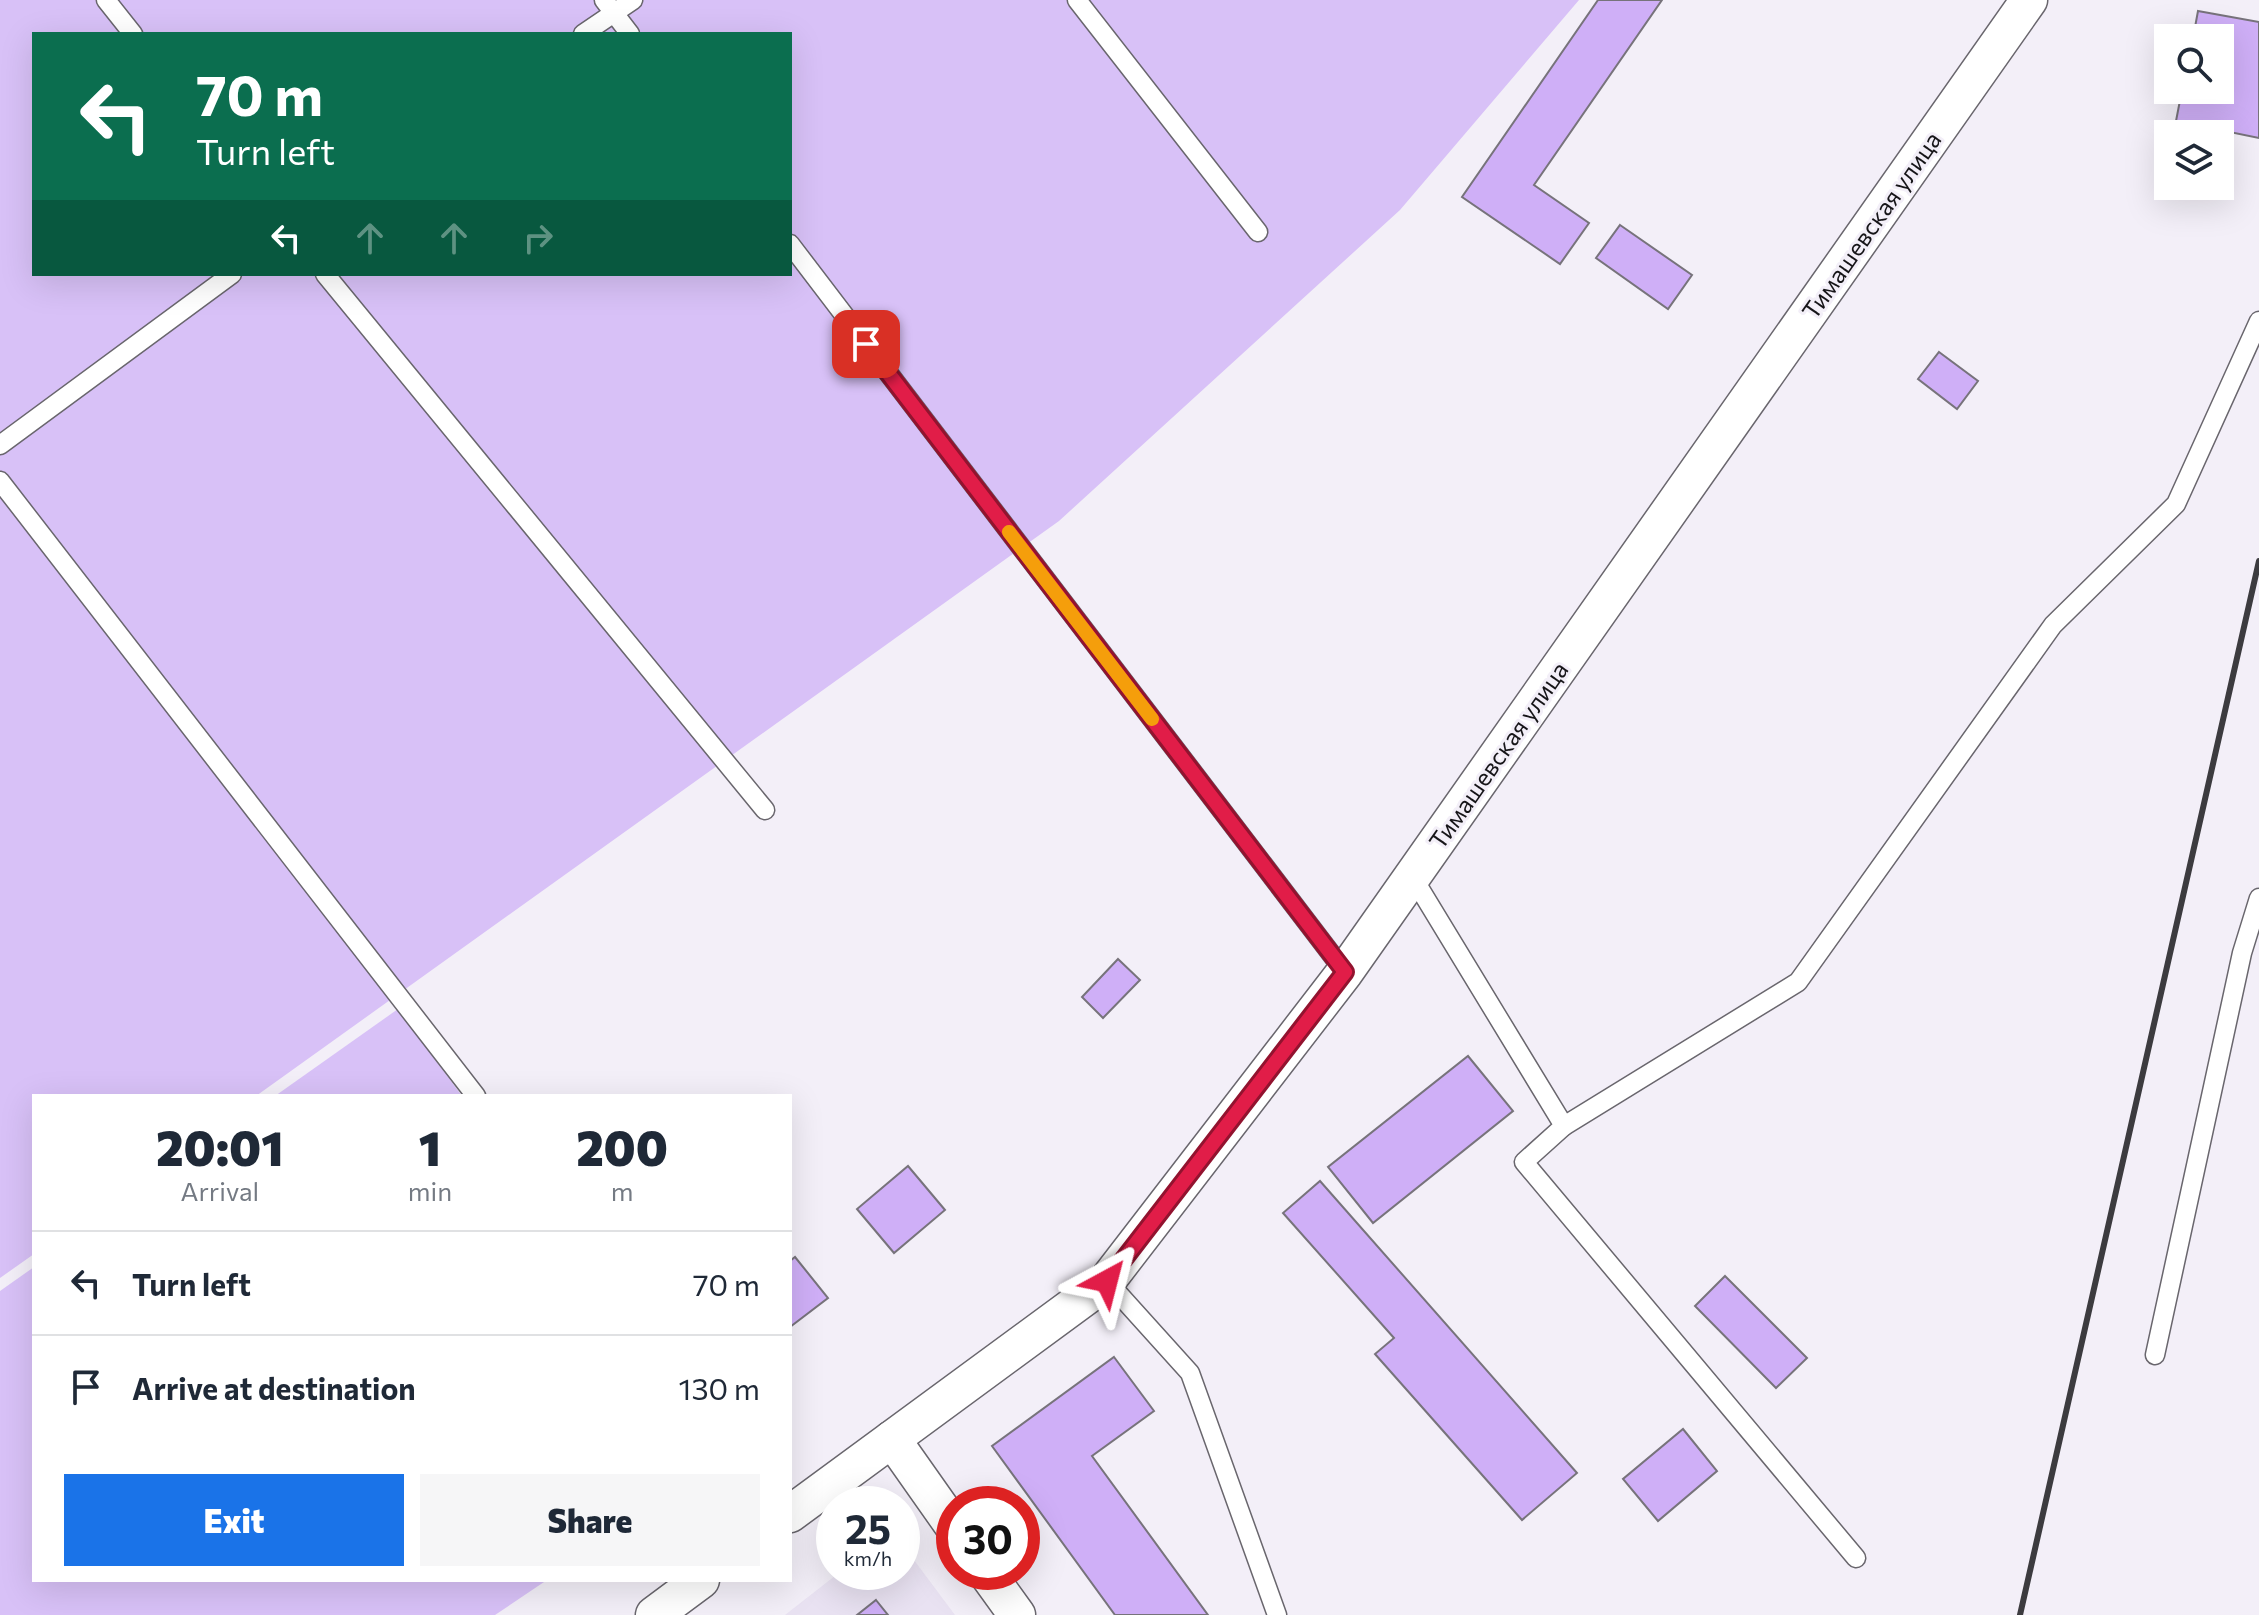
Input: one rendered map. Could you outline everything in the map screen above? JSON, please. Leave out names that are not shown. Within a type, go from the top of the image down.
[{"type":"street","name":"Тимашевская улица","points":[[792,1513],[1107,1281],[1345,972],[2029,0]]},
{"type":"street","points":[[892,1439],[936,1501]]},
{"type":"street","points":[[654,1615],[698,1582]]},
{"type":"street","points":[[999,1590],[1017,1615]]},
{"type":"lane","points":[[106,0],[131,32]]},
{"type":"lane","points":[[585,32],[609,6],[633,0]]},
{"type":"lane","points":[[1077,0],[1258,232]]},
{"type":"lane","points":[[609,6],[628,32]]},
{"type":"lane","points":[[792,247],[1345,972]]},
{"type":"lane","points":[[0,445],[229,276]]},
{"type":"lane","points":[[327,276],[765,810]]},
{"type":"lane","points":[[1856,1558],[1524,1162],[1564,1126],[1798,982],[2053,625],[2176,504],[2259,321]]},
{"type":"lane","points":[[0,481],[474,1094]]},
{"type":"lane","points":[[1412,876],[1564,1126]]},
{"type":"lane","points":[[2155,1355],[2242,953],[2259,898]]},
{"type":"lane","points":[[1107,1281],[1190,1373],[1277,1615]]},
{"type":"shaded area","points":[[0,0],[1579,0],[1400,210],[1059,521],[259,1094],[32,1094],[32,1255],[0,1278]]},
{"type":"shaded area","points":[[398,1009],[461,1094],[278,1094]]},
{"type":"shaded area","points":[[32,1268],[32,1582],[544,1582],[495,1615],[0,1615],[0,1291]]},
{"type":"shaded area","points":[[920,1568],[955,1615],[785,1615],[817,1590],[920,1590]]},
{"type":"building","points":[[1598,0],[1662,0],[1534,185],[1589,223],[1560,264],[1462,197]]},
{"type":"building","points":[[2198,11],[2259,22],[2259,138],[2234,133],[2234,120],[2176,120],[2179,104],[2234,104],[2234,24],[2196,24]]},
{"type":"building","points":[[1620,225],[1692,275],[1668,309],[1596,258]]},
{"type":"building","points":[[1939,352],[1978,381],[1957,409],[1918,379]]},
{"type":"building","points":[[1118,959],[1140,980],[1103,1018],[1082,997]]},
{"type":"building","points":[[1468,1056],[1513,1111],[1373,1223],[1328,1167]]},
{"type":"building","points":[[908,1166],[945,1210],[894,1253],[857,1209]]},
{"type":"building","points":[[1320,1181],[1577,1473],[1522,1520],[1375,1354],[1394,1338],[1283,1213]]},
{"type":"building","points":[[795,1257],[828,1298],[792,1325],[792,1259]]},
{"type":"building","points":[[1725,1276],[1807,1358],[1776,1388],[1695,1306]]},
{"type":"building","points":[[1114,1357],[1154,1411],[1092,1456],[1208,1615],[1115,1615],[1040,1512],[1040,1486],[1021,1486],[992,1446]]},
{"type":"building","points":[[1683,1429],[1717,1471],[1658,1521],[1623,1479]]},
{"type":"building","points":[[876,1600],[888,1615],[857,1615]]},
{"type":"railway","points":[[2020,1615],[2259,561]]},
{"type":"slow traffic","points":[[1009,532],[1152,719]]},
{"type":"route","points":[[866,344],[1345,972],[1107,1281]]}]
